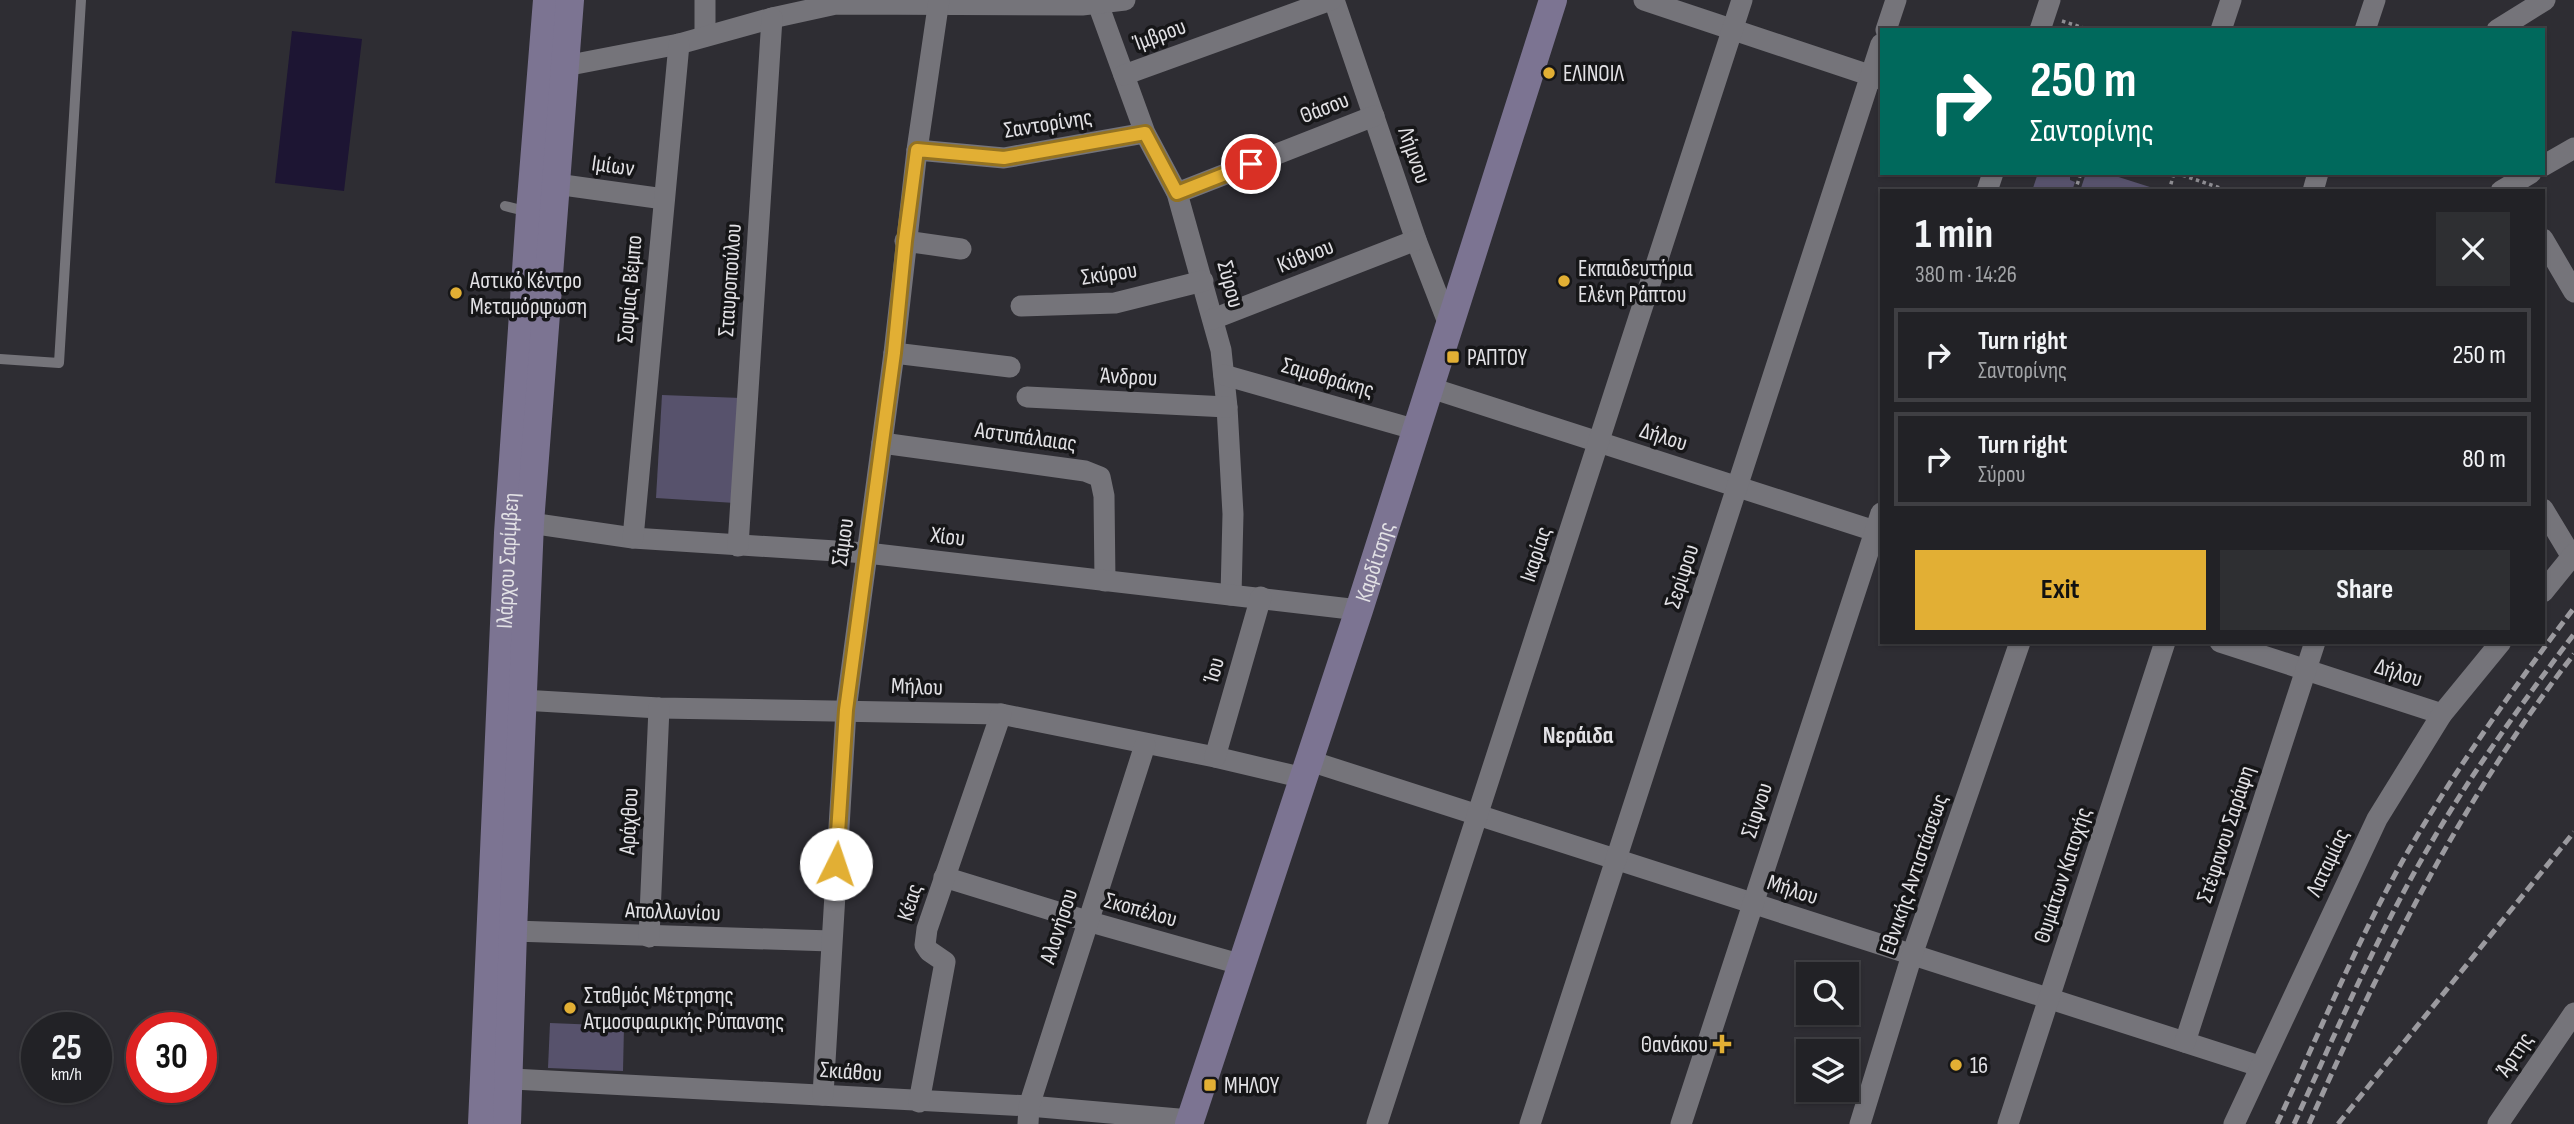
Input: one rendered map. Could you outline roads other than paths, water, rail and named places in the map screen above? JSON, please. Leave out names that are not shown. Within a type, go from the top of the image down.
[{"type":"main road","name":"Ιλάρχου Σαρίμβεη","points":[[508,1124],[496,1078],[517,209],[548,0]]},
{"type":"main road","name":"Ιλάρχου Σαρίμβεη","points":[[482,1124],[496,1078],[513,932],[530,523],[570,0]]},
{"type":"main road","name":"Καρδίτσης","points":[[1189,1122],[1359,610],[1553,0]]},
{"type":"street","points":[[705,0],[705,36]]},
{"type":"street","points":[[565,66],[678,44],[772,18],[836,4],[1098,4],[1125,0]]},
{"type":"street","name":"Ίμβρου","points":[[1124,75],[1333,0]]},
{"type":"street","name":"Λήμνου","points":[[1333,0],[1416,240],[1449,325]]},
{"type":"street","points":[[1644,0],[1876,77]]},
{"type":"street","name":"Ικαρίας","points":[[1377,1124],[1742,0]]},
{"type":"street","points":[[1887,28],[1896,0]]},
{"type":"street","points":[[2222,28],[2231,0]]},
{"type":"street","points":[[2366,28],[2375,0]]},
{"type":"street","points":[[2500,28],[2545,0]]},
{"type":"street","name":"Σάμου","points":[[823,1095],[846,710],[894,353],[905,241],[939,2]]},
{"type":"street","name":"Σύρου","points":[[1098,4],[1145,133],[1177,193],[1213,319],[1227,407],[1233,514],[1231,595]]},
{"type":"street","name":"Σταυροπούλου","points":[[738,546],[772,18]]},
{"type":"street","name":"Σοφίας Βέμπο","points":[[633,538],[678,44]]},
{"type":"street","name":"Σερίφου","points":[[1530,1124],[1737,487],[1876,77],[1880,51]]},
{"type":"street","name":"Θάσου","points":[[1177,193],[1374,116]]},
{"type":"street","name":"Σαντορίνης","points":[[917,150],[1004,158],[1145,133]]},
{"type":"street","points":[[2545,165],[2574,148]]},
{"type":"street","points":[[2509,189],[2528,175]]},
{"type":"street","name":"Ιμίων","points":[[556,184],[664,198]]},
{"type":"street","name":"Κύθνου","points":[[1213,319],[1416,240]]},
{"type":"street","points":[[905,241],[961,249]]},
{"type":"street","points":[[2545,242],[2574,292]]},
{"type":"street","name":"Σκύρου","points":[[1021,306],[1115,303],[1203,281]]},
{"type":"street","points":[[894,353],[1010,367]]},
{"type":"street","name":"Σαμοθράκης","points":[[1224,375],[1417,430]]},
{"type":"street","name":"Δήλου","points":[[1431,388],[1737,487],[1879,526]]},
{"type":"street","name":"Άνδρου","points":[[1027,397],[1227,407]]},
{"type":"street","name":"Αστυπάλαιας","points":[[882,443],[1085,471],[1100,477],[1104,496],[1105,581]]},
{"type":"street","points":[[2545,512],[2573,556],[2545,590]]},
{"type":"street","name":"Χίου","points":[[530,523],[633,538],[867,553],[1359,610]]},
{"type":"street","name":"Σίφνου","points":[[1681,1124],[1879,526]]},
{"type":"street","name":"Ίου","points":[[1215,757],[1261,597]]},
{"type":"street","name":"Εθνικής Αντιστάσεως","points":[[1860,1124],[1912,955],[2019,644]]},
{"type":"street","name":"Θυμάτων Κατοχής","points":[[2008,1124],[2164,644]]},
{"type":"street","name":"Δήλου","points":[[2226,644],[2442,714]]},
{"type":"street","name":"Στέφανου Σαράφη","points":[[2185,1042],[2314,644]]},
{"type":"street","name":"Λαταμίας","points":[[2234,1124],[2377,819],[2442,714],[2499,644]]},
{"type":"street","name":"Μήλου","points":[[522,700],[659,708],[1001,714],[1145,745],[1307,769],[1478,815],[2259,1066]]},
{"type":"street","name":"Αράχθου","points":[[649,937],[659,708]]},
{"type":"street","name":"Κέας","points":[[919,1102],[945,962],[925,945],[927,929],[1001,714]]},
{"type":"street","name":"Αλονήσου","points":[[1028,1115],[1087,921],[1145,745]]},
{"type":"street","name":"Σκοπέλου","points":[[944,877],[1243,965]]},
{"type":"street","name":"Απολλωνίου","points":[[513,932],[831,942]]},
{"type":"street","name":"Άρτης","points":[[2498,1124],[2574,1013]]},
{"type":"street","name":"Σκιάθου","points":[[496,1078],[823,1095],[919,1102],[1028,1115],[1189,1122]]},
{"type":"lane","points":[[0,359],[60,363],[81,0]]},
{"type":"railway","points":[[2277,1124],[2359,945],[2414,841],[2491,722],[2574,608]]},
{"type":"railway","points":[[2294,1124],[2408,883],[2461,794],[2574,634]]},
{"type":"railway","points":[[2309,1124],[2366,1001],[2427,881],[2496,765],[2574,654]]},
{"type":"railway","points":[[2338,1124],[2574,832]]},
{"type":"place","name":"ΕΛΙΝΟΙΛ","points":[[1549,73]]},
{"type":"place","name":"Εκπαιδευτήρια Ελένη Ράπτου","points":[[1564,281]]},
{"type":"place","name":"Αστικό Κέντρο Μεταμόρφωση","points":[[456,293]]},
{"type":"place","name":"ΡΑΠΤΟΥ","points":[[1453,357]]},
{"type":"place","name":"Σταθμός Μέτρησης Ατμοσφαιρικής Ρύπανσης","points":[[570,1008]]},
{"type":"place","name":"Θανάκου","points":[[1722,1044]]},
{"type":"place","name":"16","points":[[1956,1065]]},
{"type":"place","name":"ΜΗΛΟΥ","points":[[1210,1085]]},
{"type":"district","name":"Νεράιδα","points":[[1578,735]]}]
